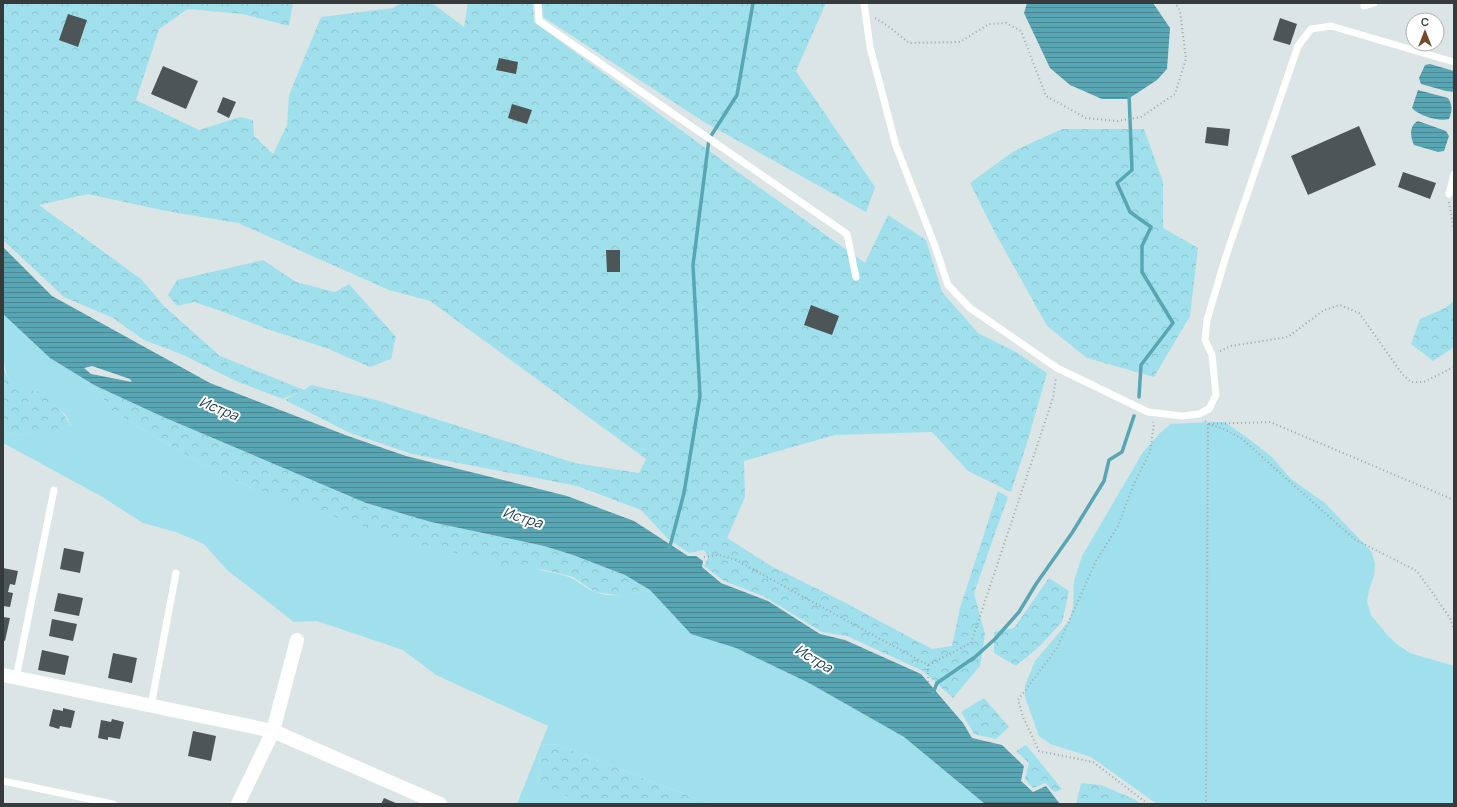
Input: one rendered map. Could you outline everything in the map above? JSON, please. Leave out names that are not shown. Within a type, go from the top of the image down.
[{"type":"street","points":[[238,804],[273,731],[297,640]]},
{"type":"street","points":[[10,677],[273,731],[440,804]]},
{"type":"lane","points":[[538,3],[539,21],[847,234],[856,277]]},
{"type":"lane","points":[[864,3],[870,47],[896,146],[935,246],[948,285],[970,308],[1057,368],[1148,412],[1182,416],[1199,414],[1209,409],[1216,395],[1212,355],[1205,340],[1207,320],[1226,256],[1298,46],[1311,29],[1331,26],[1454,62]]},
{"type":"lane","points":[[1364,3],[1364,6],[1374,3]]},
{"type":"lane","points":[[1448,194],[1454,174]]},
{"type":"lane","points":[[10,677],[54,490]]},
{"type":"lane","points":[[151,706],[176,573]]},
{"type":"lane","points":[[3,781],[113,804]]},
{"type":"path","points":[[865,12],[888,26],[909,43],[960,42],[989,24],[1006,23],[1021,31],[1046,96],[1086,118],[1118,121],[1141,117],[1175,94],[1186,59],[1180,11],[1175,3]]},
{"type":"path","points":[[1448,194],[1454,230]]},
{"type":"path","points":[[1212,355],[1231,346],[1288,337],[1324,310],[1340,305],[1359,313],[1403,375],[1411,382],[1424,382],[1454,368]]},
{"type":"path","points":[[928,665],[971,643],[1053,398],[1057,368]]},
{"type":"path","points":[[1148,412],[1154,424],[1150,452],[1133,486],[1118,526],[1096,561],[1057,648],[1018,700],[1023,717],[1039,751],[1093,762],[1148,804]]},
{"type":"path","points":[[1199,414],[1208,424],[1224,429],[1242,439],[1354,539],[1417,571],[1450,618],[1454,630]]},
{"type":"path","points":[[1208,424],[1270,422],[1454,500]]},
{"type":"path","points":[[1206,804],[1208,424]]},
{"type":"path","points":[[704,558],[719,555],[736,560],[928,665]]},
{"type":"path","points":[[928,665],[928,682]]},
{"type":"green space","points":[[3,3],[293,3],[289,26],[242,14],[188,9],[159,29],[136,100],[199,130],[240,117],[253,120],[254,136],[273,154],[287,125],[289,95],[321,17],[393,8],[401,3],[432,3],[464,27],[468,3],[533,3],[534,22],[742,175],[865,263],[888,215],[926,240],[942,292],[978,333],[1016,352],[1047,373],[1028,440],[1011,492],[968,471],[932,432],[835,435],[744,461],[745,497],[727,538],[771,566],[842,601],[932,649],[952,646],[960,608],[998,491],[1008,497],[974,593],[985,634],[980,666],[953,698],[923,671],[847,636],[822,632],[765,597],[724,581],[704,566],[708,558],[704,550],[689,553],[668,539],[641,510],[577,486],[412,454],[350,433],[285,400],[301,391],[283,399],[236,381],[181,354],[144,340],[113,318],[64,297],[3,240]],"holes":[[[88,194],[166,211],[238,223],[389,290],[430,301],[646,459],[639,473],[575,463],[373,399],[311,385],[304,390],[220,356],[164,306],[141,279],[39,205]]]},
{"type":"green space","points":[[542,3],[826,3],[796,71],[875,187],[866,212],[704,122],[543,17]]},
{"type":"green space","points":[[1062,129],[1144,129],[1163,182],[1163,228],[1198,248],[1190,316],[1154,377],[1087,358],[1047,326],[993,229],[970,183],[1014,151]]},
{"type":"green space","points":[[263,260],[296,282],[335,292],[349,284],[396,337],[391,359],[370,367],[326,348],[270,330],[194,302],[177,306],[168,295],[177,280]]},
{"type":"green space","points":[[1454,301],[1454,347],[1433,361],[1411,344],[1420,319],[1445,308]]},
{"type":"green space","points":[[3,314],[50,358],[94,385],[111,410],[198,462],[251,488],[490,561],[566,576],[574,579],[595,592],[602,594],[623,595],[650,590],[691,634],[736,648],[809,683],[904,737],[985,804],[710,804],[558,745],[544,744],[538,764],[539,783],[585,804],[517,804],[548,726],[436,675],[403,650],[317,621],[294,622],[227,570],[204,544],[176,532],[143,523],[99,495],[3,443],[3,431],[15,435],[71,426],[66,415],[42,391],[20,390],[14,387],[10,381],[6,373],[4,363]]},
{"type":"green space","points":[[3,367],[9,380],[17,387],[28,390],[42,391],[55,403],[71,427],[15,435],[3,431]]},
{"type":"green space","points":[[94,385],[161,416],[366,503],[431,522],[544,546],[573,555],[625,575],[650,590],[623,596],[595,592],[573,577],[545,570],[518,568],[408,542],[251,488],[198,462],[111,410]]},
{"type":"green space","points":[[1225,422],[1272,457],[1291,479],[1325,503],[1371,551],[1375,563],[1374,576],[1367,602],[1371,615],[1388,636],[1410,653],[1454,666],[1454,804],[1157,804],[1091,757],[1050,744],[1039,736],[1025,697],[1025,685],[1035,661],[1069,621],[1073,608],[1074,581],[1082,556],[1143,452],[1161,432],[1171,424]]},
{"type":"green space","points":[[1049,578],[1069,591],[1062,622],[1040,646],[1016,666],[994,653],[994,632],[1014,628]]},
{"type":"green space","points":[[984,698],[1009,727],[996,739],[974,734],[961,712]]},
{"type":"green space","points":[[544,744],[558,745],[710,804],[585,804],[539,784],[538,764]]},
{"type":"green space","points":[[1026,745],[1062,789],[1055,792],[1045,783],[1033,788],[1025,779],[1029,763],[1016,751]]},
{"type":"green space","points":[[1081,783],[1101,785],[1136,800],[1140,804],[1076,804]]},
{"type":"water","points":[[1027,3],[1153,3],[1170,28],[1167,69],[1157,80],[1128,99],[1102,99],[1070,85],[1050,68],[1024,13]]},
{"type":"water","points":[[1430,64],[1454,71],[1454,92],[1421,84],[1419,78],[1425,65]]},
{"type":"water","points":[[1418,90],[1448,98],[1452,108],[1449,119],[1440,120],[1429,118],[1415,111],[1412,108]]},
{"type":"water","points":[[1418,121],[1446,131],[1449,136],[1444,151],[1438,152],[1414,145],[1411,132],[1413,126]]},
{"type":"water","name":"Истра","points":[[3,247],[52,296],[210,383],[348,436],[406,456],[567,496],[634,521],[688,556],[696,556],[703,561],[702,567],[721,583],[768,601],[820,634],[845,640],[921,674],[963,723],[972,738],[1002,745],[1024,766],[1021,781],[1033,792],[1046,786],[1060,804],[985,804],[904,737],[809,683],[736,648],[691,634],[650,590],[625,575],[573,555],[544,546],[431,522],[366,503],[161,416],[94,385],[50,358],[3,314]],"holes":[[[92,366],[130,379],[132,382],[91,374],[84,368]]]},
{"type":"building","points":[[68,14],[87,20],[78,47],[59,40]]},
{"type":"building","points":[[1280,18],[1297,24],[1290,45],[1273,40]]},
{"type":"building","points":[[499,58],[518,62],[516,74],[496,70]]},
{"type":"building","points":[[163,66],[198,81],[186,109],[151,94]]},
{"type":"building","points":[[223,97],[236,102],[229,118],[217,112]]},
{"type":"building","points":[[512,104],[532,110],[527,124],[508,118]]},
{"type":"building","points":[[1359,126],[1376,165],[1308,195],[1291,156]]},
{"type":"building","points":[[1207,127],[1230,129],[1228,146],[1205,143]]},
{"type":"building","points":[[1403,172],[1436,183],[1430,199],[1398,187]]},
{"type":"building","points":[[606,250],[620,250],[620,272],[607,272]]},
{"type":"building","points":[[811,305],[839,316],[832,335],[804,325]]},
{"type":"building","points":[[64,548],[84,552],[80,573],[60,569]]},
{"type":"building","points":[[3,568],[18,571],[15,585],[10,584],[8,592],[13,593],[10,607],[3,606]]},
{"type":"building","points":[[58,593],[83,598],[79,616],[54,611]]},
{"type":"building","points":[[3,617],[10,618],[5,641],[3,640]]},
{"type":"building","points":[[52,619],[77,624],[73,641],[49,636]]},
{"type":"building","points":[[42,650],[69,656],[65,675],[38,670]]},
{"type":"building","points":[[113,653],[137,658],[132,683],[108,678]]},
{"type":"building","points":[[63,708],[75,711],[71,728],[60,726],[59,729],[49,726],[53,709],[63,711]]},
{"type":"building","points":[[112,719],[124,722],[120,739],[108,737],[108,740],[98,738],[101,720],[111,722]]},
{"type":"building","points":[[193,731],[216,736],[211,761],[188,756]]},
{"type":"building","points":[[384,798],[398,804],[381,804]]},
{"type":"waterway","points":[[669,550],[684,493],[700,396],[693,265],[709,139],[737,95],[753,3]]},
{"type":"waterway","points":[[1129,94],[1132,170],[1117,183],[1130,212],[1151,227],[1142,246],[1142,272],[1173,323],[1141,365],[1139,397]]},
{"type":"waterway","points":[[933,693],[937,683],[975,657],[995,639],[1019,612],[1036,584],[1072,533],[1104,481],[1109,460],[1122,452],[1134,416]]}]
